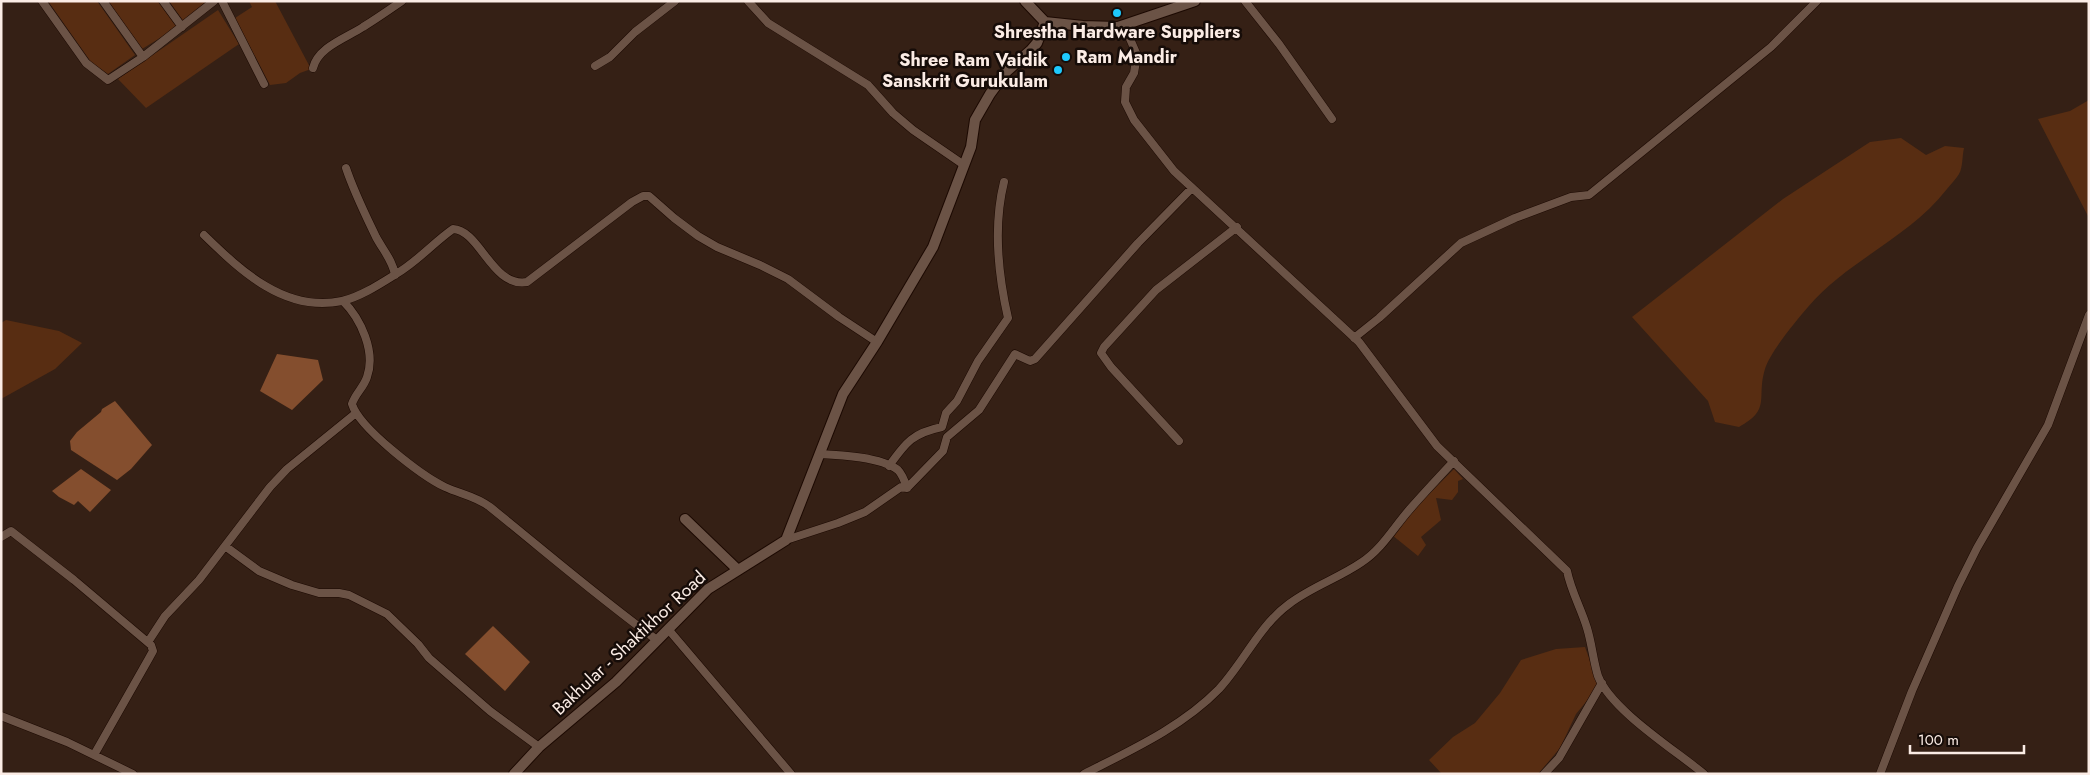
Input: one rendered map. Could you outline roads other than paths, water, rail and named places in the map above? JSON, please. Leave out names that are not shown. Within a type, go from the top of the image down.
[{"type":"street","points":[[42,1],[86,63],[108,80],[144,57],[214,1]]},
{"type":"street","points":[[103,1],[144,57]]},
{"type":"street","points":[[163,1],[182,27]]},
{"type":"street","points":[[222,1],[264,84]]},
{"type":"street","points":[[313,68],[315,59],[344,36],[360,29],[402,1]]},
{"type":"street","points":[[595,66],[610,57],[635,32],[675,1]]},
{"type":"street","points":[[748,1],[768,23],[868,85],[893,113],[906,124],[964,165]]},
{"type":"street","points":[[1025,1],[1045,22],[1118,27],[1195,1]]},
{"type":"street","points":[[1245,1],[1280,44],[1332,119]]},
{"type":"street","points":[[1354,338],[1379,318],[1461,243],[1515,218],[1571,196],[1589,195],[1771,47],[1817,1]]},
{"type":"street","points":[[786,540],[843,394],[877,342],[934,247],[971,147],[975,120],[990,94],[1014,64],[1031,50],[1040,36],[1045,22]]},
{"type":"street","points":[[1124,24],[1137,55],[1134,73],[1126,87],[1125,102],[1134,120],[1174,171],[1237,227],[1354,338],[1437,446],[1567,570],[1570,584],[1588,630],[1592,653],[1602,682],[1620,705],[1632,716],[1704,774]]},
{"type":"street","points":[[346,168],[369,223],[385,253],[394,264],[395,275]]},
{"type":"street","points":[[889,466],[909,439],[924,430],[942,427],[946,412],[957,401],[978,361],[1008,318],[998,241],[1001,196],[1004,182]]},
{"type":"street","points":[[786,540],[865,512],[902,487],[907,488],[943,452],[947,438],[980,410],[1016,354],[1030,361],[1035,359],[1138,243],[1192,188]]},
{"type":"street","points":[[204,235],[245,272],[282,295],[303,302],[326,304],[360,295],[395,275],[452,229],[464,231],[506,278],[518,284],[527,282],[632,202],[643,196],[649,196],[698,236],[717,247],[788,279],[839,317],[877,342]]},
{"type":"street","points":[[1179,441],[1111,367],[1101,353],[1104,347],[1156,290],[1237,227]]},
{"type":"street","points":[[343,301],[348,306],[368,340],[370,355],[367,377],[352,404],[356,413],[372,431],[403,458],[444,486],[469,495],[490,507],[568,572],[657,640]]},
{"type":"street","points":[[1880,774],[1912,691],[1958,586],[1977,548],[2048,424],[2089,314]]},
{"type":"street","points":[[148,642],[165,616],[187,593],[270,487],[287,469],[356,413]]},
{"type":"street","points":[[820,454],[838,454],[889,466],[899,471],[907,488]]},
{"type":"street","points":[[1084,774],[1151,739],[1199,706],[1218,689],[1239,665],[1271,621],[1289,604],[1363,562],[1380,546],[1410,509],[1454,461]]},
{"type":"street","points":[[685,519],[738,570]]},
{"type":"street","points":[[1,538],[11,531],[74,580],[151,645],[153,651],[94,755]]},
{"type":"street","name":"Bakhular - Shaktikhor Road","points":[[514,774],[539,747],[616,682],[708,589],[786,540]]},
{"type":"street","points":[[225,546],[260,571],[292,585],[319,594],[339,593],[349,595],[387,614],[418,644],[428,658],[490,711],[539,747]]},
{"type":"street","points":[[668,629],[791,774]]},
{"type":"street","points":[[1544,774],[1559,758],[1602,682]]},
{"type":"street","points":[[1,716],[94,755],[133,774]]},
{"type":"place","name":"Shrestha Hardware Suppliers","points":[[1117,13]]},
{"type":"place","name":"Ram Mandir","points":[[1066,57]]},
{"type":"place","name":"Shree Ram Vaidik Sanskrit Gurukulam","points":[[1058,70]]}]
